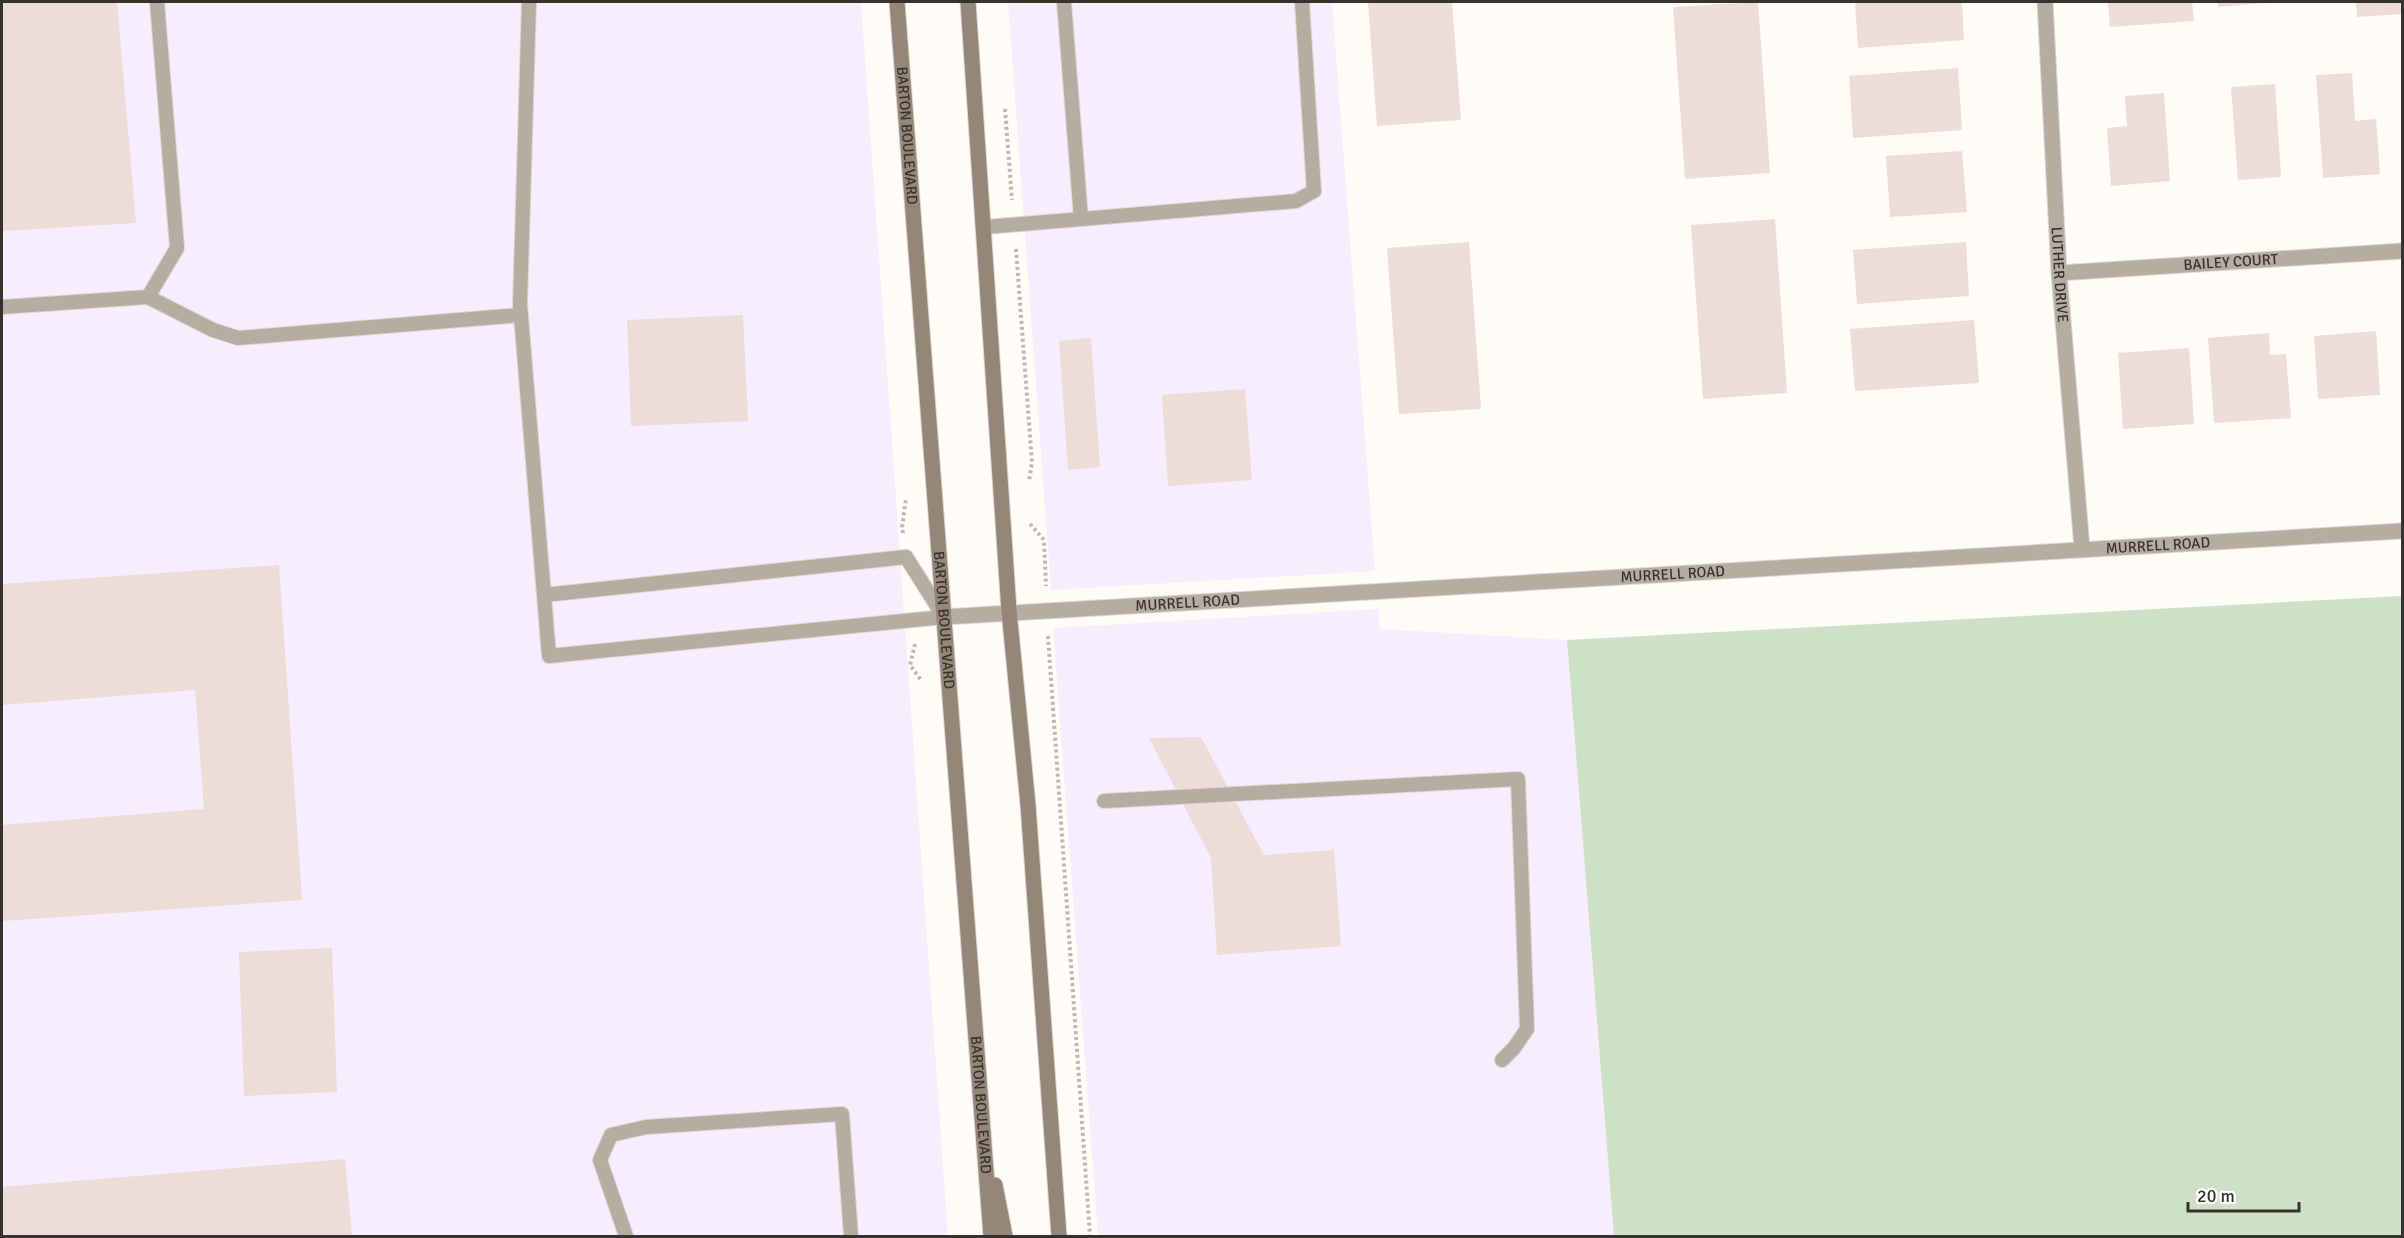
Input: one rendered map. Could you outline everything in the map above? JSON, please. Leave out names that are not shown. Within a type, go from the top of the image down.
[{"type":"main road","name":"BARTON BOULEVARD","points":[[897,2],[991,1236]]},
{"type":"main road","points":[[968,2],[985,227],[1009,611],[1028,805],[1059,1236]]},
{"type":"main road","points":[[983,1126],[1005,1236]]},
{"type":"street","name":"LUTHER DRIVE","points":[[2045,2],[2059,273],[2082,548]]},
{"type":"street","name":"BAILEY COURT","points":[[2059,273],[2403,251]]},
{"type":"street","name":"MURRELL ROAD","points":[[944,616],[2403,531]]},
{"type":"lane","points":[[148,297],[177,248],[157,2]]},
{"type":"lane","points":[[529,2],[521,315],[549,656],[944,616],[906,557],[544,595]]},
{"type":"lane","points":[[1064,2],[1081,219]]},
{"type":"lane","points":[[985,227],[1296,201],[1314,191],[1302,2]]},
{"type":"lane","points":[[2,307],[148,297],[213,330],[238,338],[521,315]]},
{"type":"lane","points":[[1104,801],[1518,779],[1527,1029],[1514,1048],[1502,1060]]},
{"type":"lane","points":[[626,1236],[600,1160],[611,1135],[646,1127],[842,1114],[851,1236]]},
{"type":"path","points":[[1003,100],[1032,463],[1027,491]]},
{"type":"path","points":[[1029,512],[1030,523],[1044,540],[1090,1236]]},
{"type":"shaded area","points":[[2,2],[861,2],[948,1236],[2,1236]]},
{"type":"shaded area","points":[[1008,2],[1332,2],[1375,571],[1051,590]]},
{"type":"shaded area","points":[[1378,609],[1380,629],[1567,640],[1614,1236],[1098,1236],[1053,628]]},
{"type":"green space","points":[[2402,596],[2402,1236],[1614,1236],[1567,640]]},
{"type":"building","points":[[2,2],[117,2],[136,223],[2,231]]},
{"type":"building","points":[[1368,2],[1452,2],[1461,120],[1377,126]]},
{"type":"building","points":[[1758,2],[1770,173],[1685,179],[1673,7]]},
{"type":"building","points":[[1855,2],[1962,2],[1964,40],[1858,48]]},
{"type":"building","points":[[2108,2],[2192,2],[2194,21],[2110,27]]},
{"type":"building","points":[[2218,2],[2267,2],[2267,3],[2218,7]]},
{"type":"building","points":[[2356,2],[2402,2],[2402,14],[2357,17]]},
{"type":"building","points":[[1958,68],[1962,130],[1853,138],[1849,76]]},
{"type":"building","points":[[2352,73],[2355,121],[2376,119],[2380,174],[2323,178],[2316,75]]},
{"type":"building","points":[[2275,84],[2281,177],[2238,180],[2231,87]]},
{"type":"building","points":[[2164,93],[2170,181],[2111,186],[2107,128],[2127,126],[2125,96]]},
{"type":"building","points":[[1962,151],[1967,212],[1890,217],[1886,156]]},
{"type":"building","points":[[1775,219],[1787,393],[1703,399],[1691,225]]},
{"type":"building","points":[[1469,242],[1481,409],[1399,414],[1387,248]]},
{"type":"building","points":[[1966,242],[1969,296],[1857,304],[1853,250]]},
{"type":"building","points":[[743,315],[748,421],[631,426],[627,320]]},
{"type":"building","points":[[1974,320],[1979,383],[1855,391],[1850,329]]},
{"type":"building","points":[[2376,331],[2380,395],[2318,399],[2314,336]]},
{"type":"building","points":[[2269,333],[2270,355],[2286,354],[2291,418],[2214,423],[2208,338]]},
{"type":"building","points":[[1091,338],[1100,467],[1068,470],[1059,341]]},
{"type":"building","points":[[2189,348],[2194,424],[2123,429],[2118,353]]},
{"type":"building","points":[[1245,389],[1252,480],[1168,486],[1162,395]]},
{"type":"building","points":[[279,565],[302,900],[2,921],[2,825],[204,809],[195,690],[2,705],[2,584]]},
{"type":"building","points":[[1201,737],[1264,855],[1334,850],[1341,946],[1217,955],[1211,858],[1149,738]]},
{"type":"building","points":[[332,948],[337,1092],[244,1096],[239,952]]},
{"type":"building","points":[[345,1159],[352,1236],[2,1236],[2,1187]]}]
